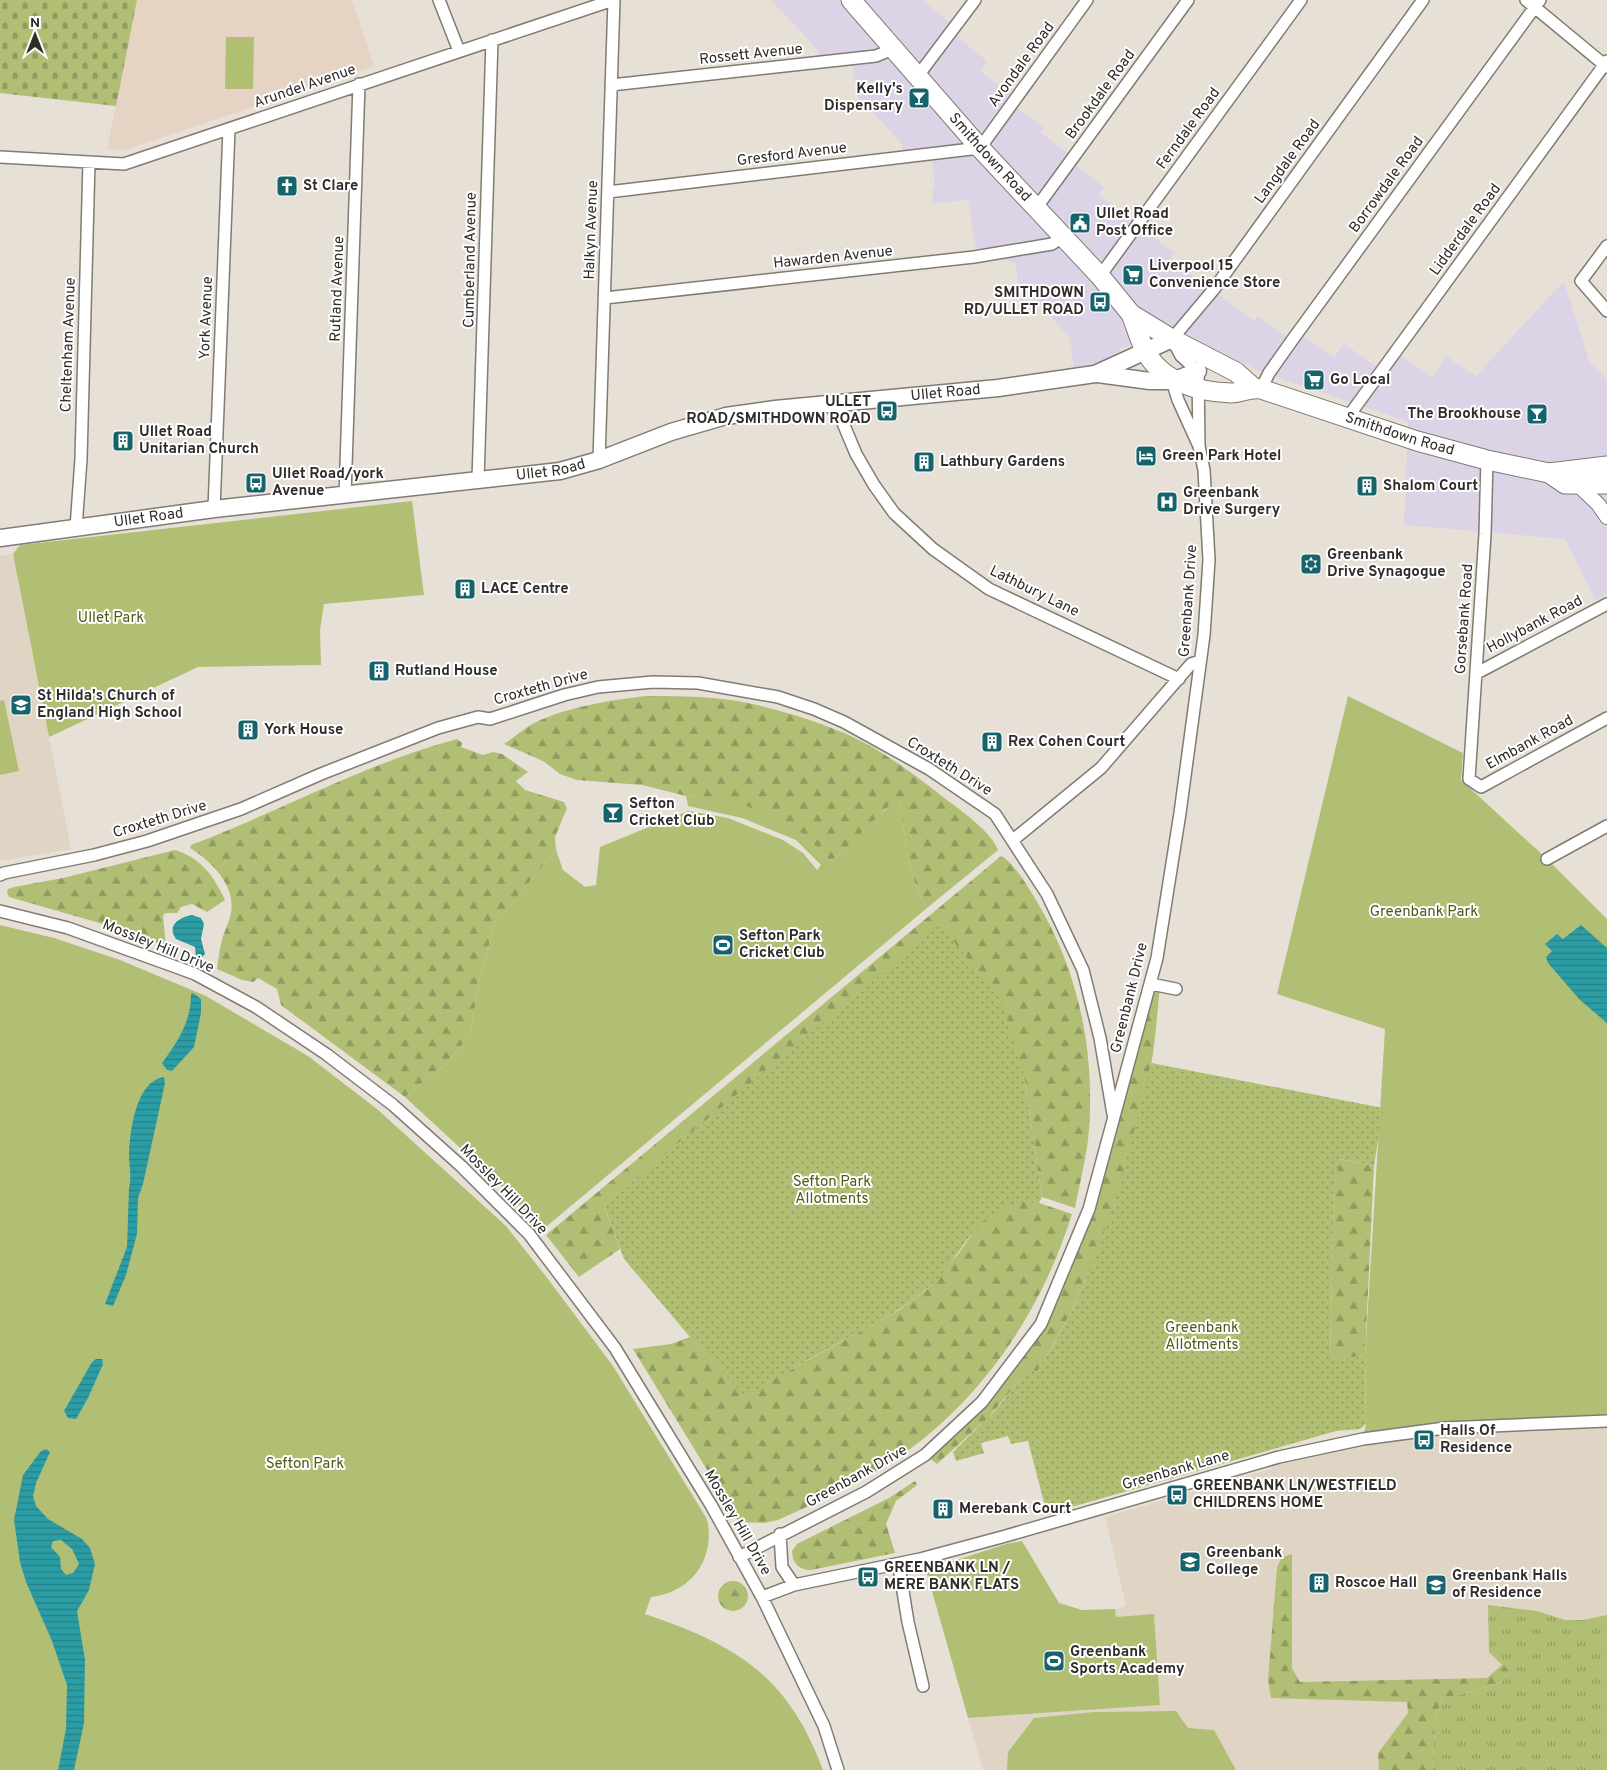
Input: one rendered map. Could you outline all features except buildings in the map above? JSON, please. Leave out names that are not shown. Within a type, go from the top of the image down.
[{"type":"highway","name":"Smithdown Road","points":[[858,3],[893,50],[980,148],[1100,276],[1131,314],[1145,351],[1172,381],[1199,380],[1232,393],[1258,388]]},
{"type":"highway","name":"Smithdown Road","points":[[1131,314],[1172,339],[1236,372],[1258,388],[1417,441],[1487,460],[1548,473],[1607,466]]},
{"type":"highway","name":"Smithdown Road","points":[[1548,473],[1565,484],[1607,484]]},
{"type":"main road","name":"Ullet Road","points":[[1096,374],[1172,339]]},
{"type":"main road","name":"Ullet Road","points":[[0,538],[214,509],[560,471],[599,460],[671,432],[726,416],[998,388],[1096,374],[1150,381],[1172,381]]},
{"type":"street","points":[[439,0],[459,52]]},
{"type":"street","name":"Arundel Avenue","points":[[0,157],[124,164],[614,0]]},
{"type":"street","name":"Halkyn Avenue","points":[[599,460],[614,0]]},
{"type":"street","points":[[918,77],[975,0]]},
{"type":"street","name":"Avondale Road","points":[[980,148],[1087,0]]},
{"type":"street","name":"Brookdale Road","points":[[1037,207],[1188,0]]},
{"type":"street","name":"Ferndale Road","points":[[1100,276],[1302,0]]},
{"type":"street","name":"Langdale Road","points":[[1172,339],[1214,289],[1423,0]]},
{"type":"street","points":[[1534,2],[1606,64]]},
{"type":"street","name":"Borrowdale Road","points":[[1258,388],[1534,2]]},
{"type":"street","name":"Cumberland Avenue","points":[[478,480],[492,40]]},
{"type":"street","name":"Rossett Avenue","points":[[612,85],[876,56],[893,50]]},
{"type":"street","name":"Lidderdale Road","points":[[1348,417],[1606,64]]},
{"type":"street","name":"Rutland Avenue","points":[[346,495],[359,84]]},
{"type":"street","name":"York Avenue","points":[[214,509],[229,129]]},
{"type":"street","name":"Gresford Avenue","points":[[608,192],[980,148]]},
{"type":"street","name":"Cheltenham Avenue","points":[[76,528],[80,459],[89,162]]},
{"type":"street","name":"Hawarden Avenue","points":[[605,298],[974,257],[1052,244],[1062,237]]},
{"type":"street","points":[[1607,246],[1581,281],[1607,311]]},
{"type":"street","points":[[1172,339],[1181,356],[1199,380]]},
{"type":"street","name":"Greenbank Drive","points":[[738,1557],[866,1492],[925,1455],[982,1402],[1041,1324],[1089,1209],[1157,958],[1180,813],[1200,661],[1209,560],[1204,470],[1198,446],[1199,380]]},
{"type":"street","points":[[1172,381],[1198,446]]},
{"type":"street","name":"Lathbury Lane","points":[[835,404],[856,454],[874,485],[894,513],[933,550],[989,589],[1179,679]]},
{"type":"street","name":"Gorsebank Road","points":[[1469,779],[1477,673],[1487,460]]},
{"type":"street","points":[[1578,485],[1598,504],[1607,517]]},
{"type":"street","name":"Hollybank Road","points":[[1477,673],[1607,604]]},
{"type":"street","points":[[1013,840],[1101,768],[1191,664],[1200,661]]},
{"type":"street","name":"Croxteth Drive","points":[[0,875],[4,872],[94,855],[215,818],[272,797],[345,764],[438,728],[478,717],[490,719],[564,695],[598,687],[653,682],[698,683],[778,697],[814,709],[844,722],[929,769],[995,814],[1047,894],[1083,970],[1100,1038],[1113,1119]]},
{"type":"street","name":"Elmbank Road","points":[[1469,779],[1481,787],[1607,718]]},
{"type":"street","points":[[1548,859],[1607,826]]},
{"type":"street","name":"Mossley Hill Drive","points":[[0,911],[68,928],[195,974],[256,1007],[326,1054],[393,1105],[461,1166],[529,1234],[615,1348],[711,1505],[738,1557],[762,1597],[824,1726],[838,1770]]},
{"type":"street","points":[[1151,984],[1176,989]]},
{"type":"street","name":"Greenbank Lane","points":[[762,1597],[794,1585],[920,1558],[1031,1529],[1279,1457],[1364,1439],[1445,1428],[1607,1421]]},
{"type":"street","points":[[780,1534],[782,1567],[794,1585]]},
{"type":"street","points":[[900,1574],[908,1622],[923,1686]]},
{"type":"shaded area","points":[[137,0],[352,0],[374,66],[125,150],[107,149]]},
{"type":"shaded area","points":[[771,0],[922,0],[948,21],[961,40],[987,61],[981,72],[1010,93],[1015,107],[1044,127],[1040,132],[1070,155],[1075,165],[1104,187],[1099,195],[1174,253],[1170,259],[1254,321],[1258,316],[1286,337],[1303,336],[1334,357],[1344,344],[1377,367],[1401,356],[1432,377],[1446,356],[1476,376],[1564,281],[1589,361],[1607,379],[1607,594],[1595,600],[1565,539],[1404,525],[1408,422],[1259,371],[1195,340],[1166,322],[1150,337],[1121,349],[1109,360],[1074,369],[1070,338],[1035,299],[1020,300],[1016,264],[975,247],[969,202],[967,200],[933,204],[932,188],[935,184],[932,159],[902,151],[902,144],[856,94],[853,66],[819,57],[818,50]]},
{"type":"shaded area","name":"St Hilda's Church of England High School","points":[[13,554],[71,849],[0,861],[0,556]]},
{"type":"shaded area","name":"Greenbank Halls of Residence","points":[[1607,1421],[1607,1770],[983,1770],[968,1718],[1160,1705],[1154,1615],[1116,1617],[1115,1609],[1126,1606],[1105,1517],[1271,1469],[1279,1457],[1363,1439]]},
{"type":"green space","points":[[0,0],[137,0],[116,106],[0,93]]},
{"type":"green space","points":[[226,37],[254,37],[253,89],[225,89]]},
{"type":"green space","name":"Ullet Park","points":[[412,501],[424,595],[324,604],[320,630],[321,665],[198,667],[49,737],[13,554],[20,545]]},
{"type":"green space","points":[[646,696],[712,698],[755,704],[794,715],[849,735],[896,762],[960,810],[990,837],[998,850],[927,908],[920,896],[911,870],[899,801],[885,809],[859,838],[831,861],[800,832],[697,795],[686,796],[642,785],[577,780],[560,774],[543,761],[504,744],[529,726],[555,714],[602,703]]},
{"type":"green space","name":"Greenbank Park","points":[[1348,696],[1463,753],[1461,780],[1547,859],[1607,919],[1607,1421],[1363,1439],[1366,1424],[1365,1356],[1385,1029],[1277,994]]},
{"type":"green space","points":[[4,700],[19,771],[0,775],[0,701]]},
{"type":"green space","points":[[457,739],[462,743],[461,747],[483,755],[493,752],[502,754],[528,772],[516,781],[525,790],[564,802],[567,808],[555,837],[556,850],[495,924],[480,977],[470,1035],[446,1064],[405,1097],[281,1005],[277,989],[258,978],[253,982],[242,980],[217,969],[222,940],[231,913],[230,893],[214,867],[190,848],[191,845],[389,761]]},
{"type":"green space","points":[[697,795],[743,804],[800,832],[831,861],[889,806],[899,800],[911,870],[920,896],[927,908],[541,1231],[511,1195],[405,1097],[446,1064],[470,1035],[480,977],[495,924],[556,850],[563,870],[585,887],[596,885],[600,847],[688,811],[728,818],[783,840],[803,853],[817,870],[821,865],[796,840],[742,818],[688,806],[686,796]]},
{"type":"green space","points":[[175,850],[184,853],[206,869],[225,900],[207,912],[192,904],[181,907],[177,913],[165,913],[163,916],[166,946],[110,926],[9,897],[7,892],[8,889],[14,887],[63,878]]},
{"type":"green space","points":[[1001,856],[1011,863],[1051,926],[1073,982],[1080,1011],[1086,1040],[1090,1100],[1087,1150],[1075,1208],[1042,1197],[1025,1081],[837,1012],[604,1205],[620,1249],[579,1277],[546,1235]]},
{"type":"green space","name":"Sefton Park","points":[[0,925],[54,938],[120,960],[206,996],[308,1056],[377,1109],[506,1226],[613,1366],[707,1519],[708,1548],[697,1572],[678,1589],[651,1597],[645,1614],[707,1638],[733,1652],[755,1668],[776,1688],[793,1710],[809,1738],[823,1770],[0,1770]]},
{"type":"green space","name":"Sefton Park Allotments","points":[[940,925],[1001,998],[1025,1081],[1042,1197],[1039,1203],[1017,1204],[999,1210],[985,1219],[940,1276],[906,1305],[745,1396],[690,1337],[624,1259],[604,1205]]},
{"type":"green space","points":[[1151,984],[1160,986],[1153,1055],[1142,1105],[1121,1185],[1108,1224],[1077,1300],[1037,1372],[1030,1368],[988,1418],[937,1464],[925,1455],[982,1402],[1041,1324],[1071,1252]]},
{"type":"green space","name":"Greenbank Allotments","points":[[1151,1063],[1383,1108],[1374,1166],[1340,1159],[1334,1186],[1330,1359],[1365,1356],[1366,1424],[1360,1429],[1336,1431],[1047,1514],[1028,1441],[1011,1444],[1008,1436],[981,1443],[984,1453],[956,1461],[953,1452],[995,1411],[1030,1367],[1037,1372],[1078,1298],[1108,1222],[1120,1184]]},
{"type":"green space","points":[[1339,1159],[1374,1166],[1365,1356],[1330,1359],[1334,1186]]},
{"type":"green space","points":[[1017,1202],[1039,1203],[1072,1214],[1058,1254],[1040,1293],[1019,1330],[995,1365],[937,1427],[903,1454],[867,1477],[778,1520],[764,1523],[739,1522],[633,1349],[671,1344],[690,1337],[745,1395],[899,1310],[927,1289],[959,1253],[980,1222],[996,1210]]},
{"type":"green space","points":[[915,1481],[917,1485],[896,1501],[886,1524],[895,1553],[811,1570],[803,1569],[797,1565],[792,1551],[797,1544],[889,1498]]},
{"type":"green space","name":"Greenbank Sports Academy","points":[[1022,1541],[1059,1603],[1082,1610],[1115,1609],[1116,1617],[1154,1614],[1160,1705],[968,1718],[926,1570],[1006,1544]]},
{"type":"green space","points":[[1292,1554],[1292,1668],[1300,1682],[1487,1678],[1503,1664],[1510,1673],[1500,1683],[1442,1699],[1435,1720],[1433,1770],[1379,1770],[1378,1753],[1408,1713],[1407,1702],[1271,1698],[1268,1680],[1277,1567],[1282,1557]]},
{"type":"green space","points":[[733,1581],[739,1582],[747,1590],[747,1602],[739,1610],[733,1611],[727,1610],[719,1602],[718,1596],[719,1590],[727,1582]]},
{"type":"green space","points":[[1488,1605],[1537,1611],[1565,1620],[1583,1620],[1607,1615],[1607,1770],[1433,1770],[1435,1720],[1442,1699],[1500,1683],[1510,1673],[1489,1652]]},
{"type":"green space","points":[[1176,1711],[1188,1728],[1214,1730],[1236,1770],[1007,1770],[1008,1752],[1034,1718],[1094,1712]]},
{"type":"water","points":[[192,915],[201,918],[204,924],[201,939],[205,954],[201,958],[196,957],[195,947],[176,939],[173,934],[176,922]]},
{"type":"water","points":[[1581,925],[1607,948],[1607,1023],[1580,1000],[1548,963],[1546,957],[1552,951],[1545,944],[1557,934],[1563,939]]},
{"type":"water","points":[[193,993],[201,999],[201,1013],[194,1047],[172,1071],[167,1070],[162,1063],[186,1022],[189,1014],[191,994]]},
{"type":"water","points":[[164,1077],[165,1083],[143,1184],[138,1198],[137,1234],[126,1275],[113,1306],[105,1304],[127,1247],[130,1180],[129,1154],[133,1120],[136,1108],[147,1087],[154,1080]]},
{"type":"water","points":[[96,1359],[102,1359],[103,1364],[88,1398],[76,1419],[68,1418],[64,1411],[92,1362]]},
{"type":"water","points":[[46,1449],[50,1452],[36,1483],[33,1496],[36,1506],[48,1519],[82,1539],[90,1548],[95,1564],[89,1590],[77,1611],[85,1660],[84,1723],[74,1770],[58,1770],[66,1729],[67,1685],[52,1641],[26,1582],[20,1562],[14,1520],[23,1475],[41,1451]],"holes":[[[61,1540],[72,1549],[79,1564],[73,1573],[66,1575],[61,1569],[60,1557],[51,1547],[53,1541]]]},
{"type":"place","name":"Kelly's Dispensary","points":[[919,98]]},
{"type":"place","name":"St Clare","points":[[287,186]]},
{"type":"place","name":"Ullet Road Post Office","points":[[1080,223]]},
{"type":"place","name":"Liverpool 15 Convenience Store","points":[[1133,275]]},
{"type":"place","name":"SMITHDOWN RD/ULLET ROAD","points":[[1100,302]]},
{"type":"place","name":"Go Local","points":[[1314,380]]},
{"type":"place","name":"ULLET ROAD/SMITHDOWN ROAD","points":[[887,411]]},
{"type":"place","name":"The Brookhouse","points":[[1537,414]]},
{"type":"place","name":"Ullet Road Unitarian Church","points":[[123,441]]},
{"type":"place","name":"Green Park Hotel","points":[[1146,456]]},
{"type":"place","name":"Lathbury Gardens","points":[[924,462]]},
{"type":"place","name":"Ullet Road/york Avenue","points":[[256,483]]},
{"type":"place","name":"Shalom Court","points":[[1367,486]]},
{"type":"place","name":"Greenbank Drive Surgery","points":[[1167,502]]},
{"type":"place","name":"Greenbank Drive Synagogue","points":[[1311,564]]},
{"type":"place","name":"LACE Centre","points":[[465,589]]},
{"type":"place","name":"Rutland House","points":[[379,671]]},
{"type":"place","name":"St Hilda's Church of England High School","points":[[21,705]]},
{"type":"place","name":"York House","points":[[248,730]]},
{"type":"place","name":"Rex Cohen Court","points":[[992,742]]},
{"type":"place","name":"Sefton Cricket Club","points":[[613,813]]},
{"type":"place","name":"Sefton Park Cricket Club","points":[[723,945]]},
{"type":"place","name":"Halls Of Residence","points":[[1424,1440]]},
{"type":"place","name":"GREENBANK LN/WESTFIELD CHILDRENS HOME","points":[[1177,1495]]},
{"type":"place","name":"Merebank Court","points":[[943,1509]]},
{"type":"place","name":"Greenbank College","points":[[1190,1562]]},
{"type":"place","name":"GREENBANK LN / MERE BANK FLATS","points":[[868,1577]]},
{"type":"place","name":"Roscoe Hall","points":[[1319,1583]]},
{"type":"place","name":"Greenbank Halls of Residence","points":[[1436,1585]]},
{"type":"place","name":"Greenbank Sports Academy","points":[[1054,1661]]}]
